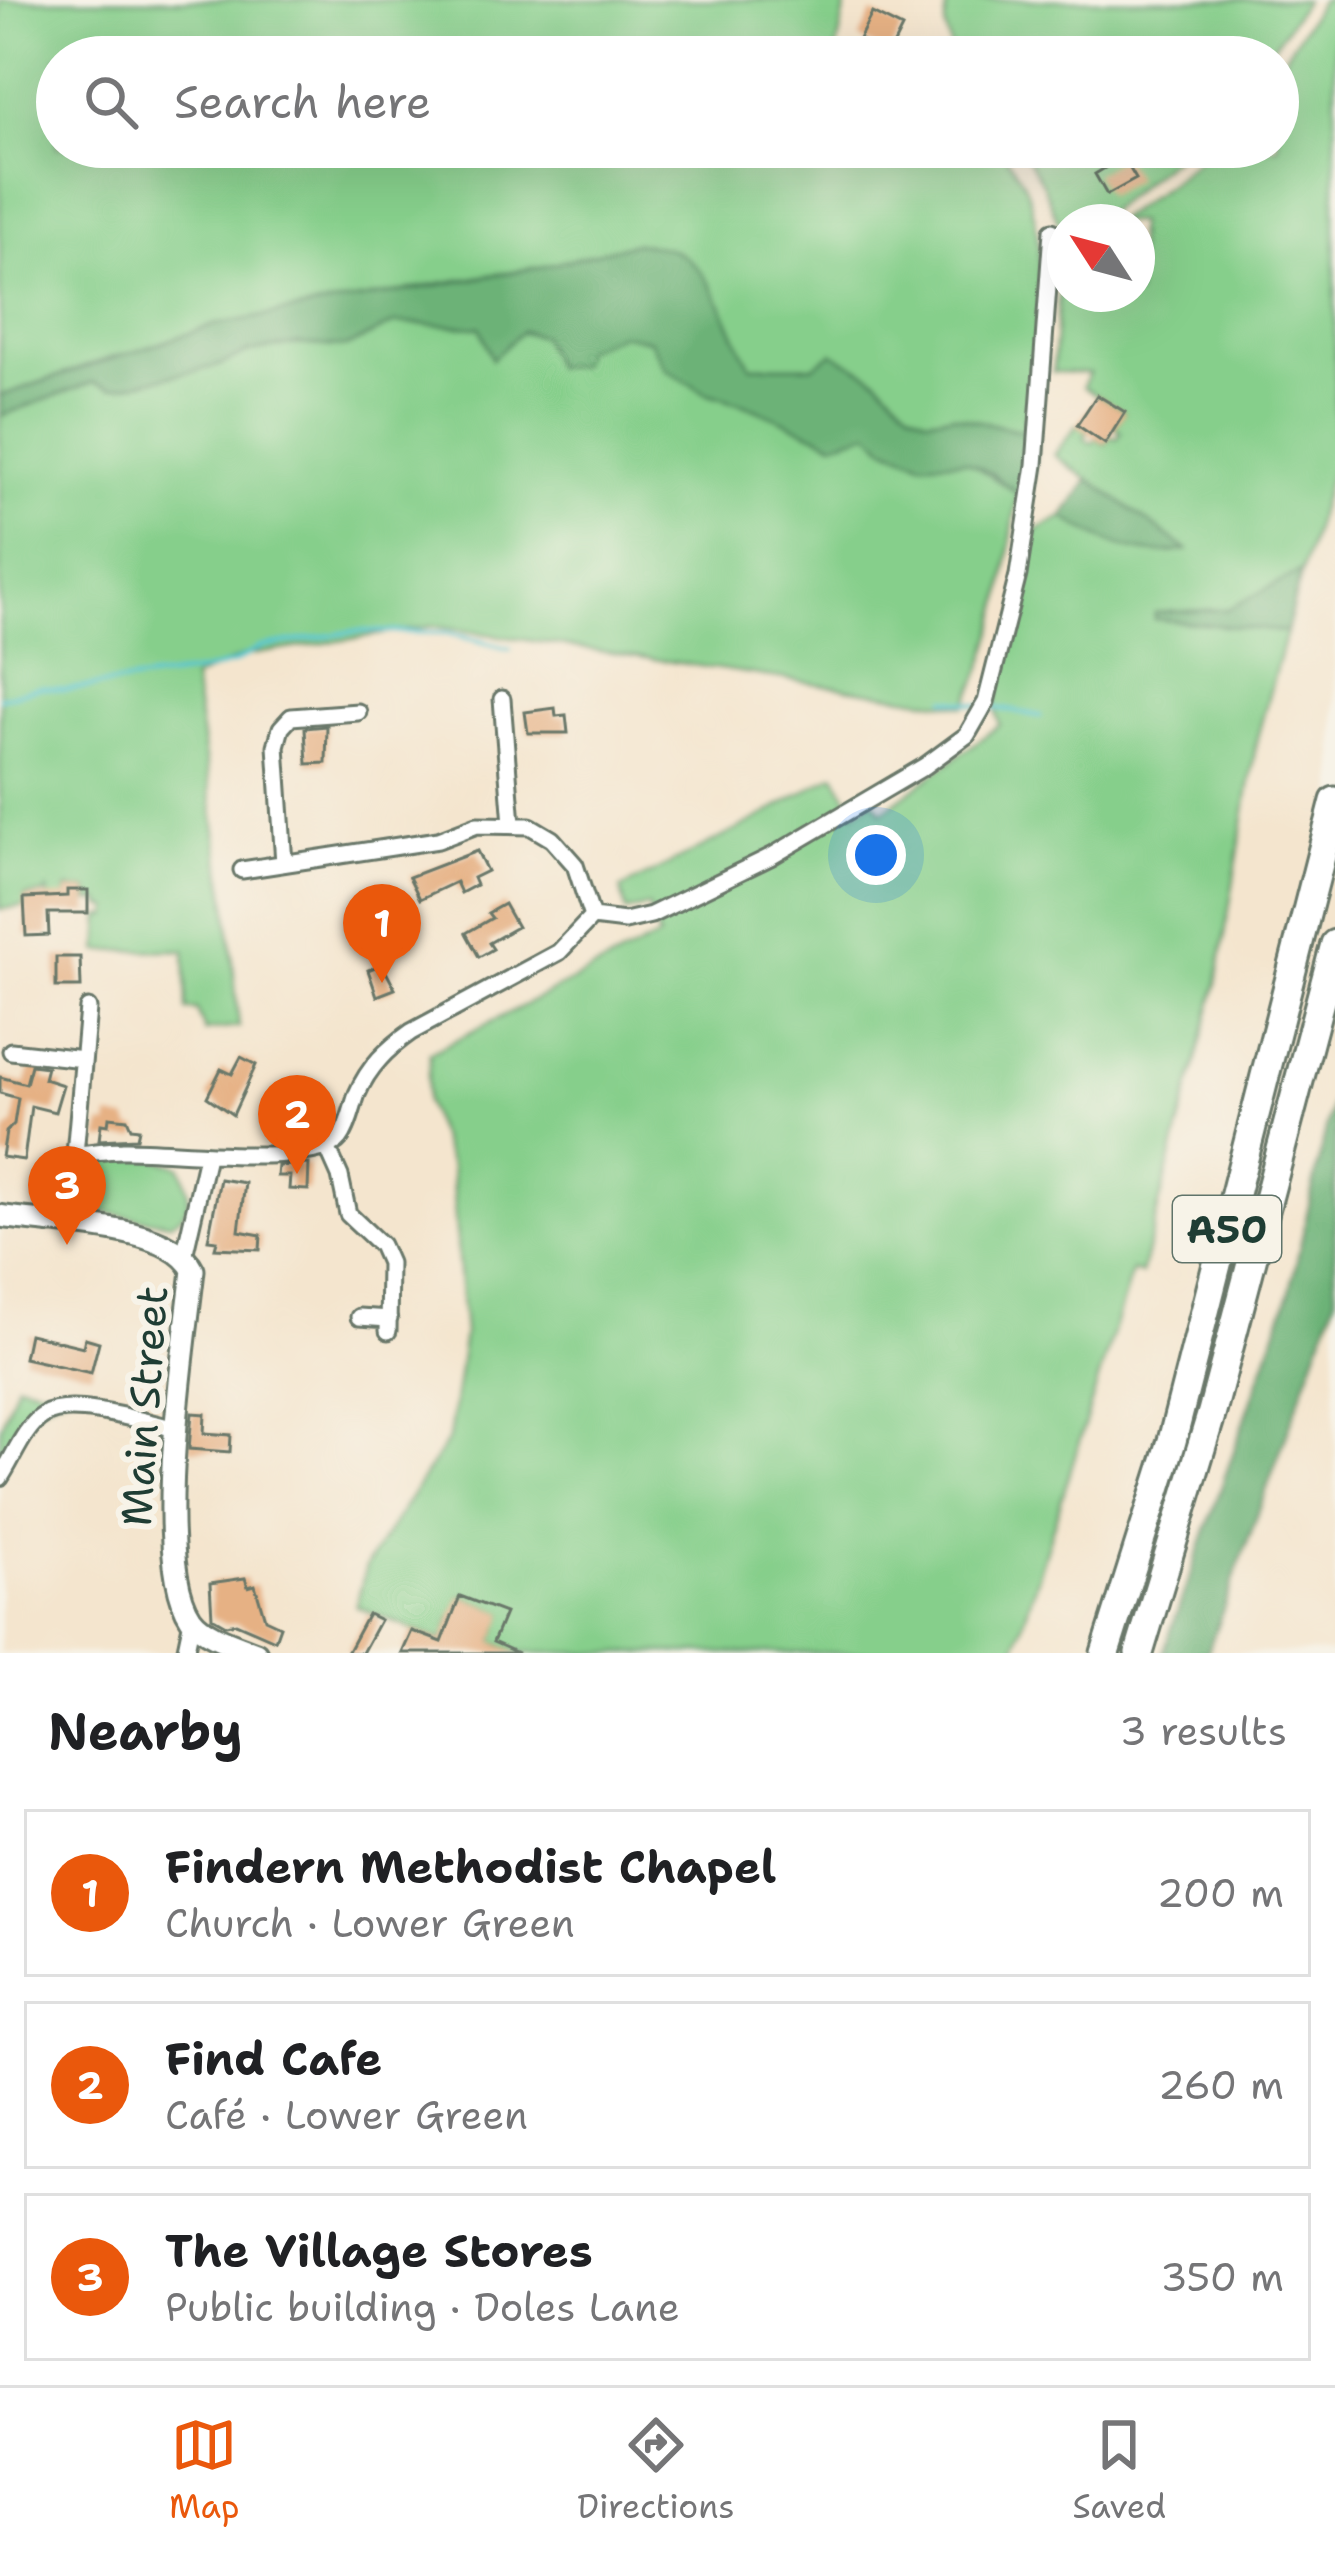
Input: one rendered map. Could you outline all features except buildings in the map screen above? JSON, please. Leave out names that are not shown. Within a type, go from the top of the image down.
[{"type":"highway","name":"A50","points":[[1105,1653],[1172,1441],[1335,801]]},
{"type":"highway","name":"A50","points":[[1139,1653],[1212,1412],[1335,944]]},
{"type":"street","points":[[592,917],[625,922],[651,915],[772,856],[926,766],[968,735],[983,708],[1018,575],[1035,465],[1047,300]]},
{"type":"street","points":[[502,698],[512,824]]},
{"type":"street","points":[[284,863],[276,746],[280,728],[291,717],[358,712]]},
{"type":"street","points":[[242,870],[438,841],[477,825],[530,826],[564,850],[575,865],[592,917]]},
{"type":"street","points":[[75,1154],[122,1150],[207,1156],[328,1149],[343,1136],[370,1068],[411,1032],[560,952],[592,917]]},
{"type":"street","points":[[50,1225],[75,1154],[88,1008]]},
{"type":"street","points":[[11,1051],[83,1059]]},
{"type":"street","points":[[328,1149],[348,1214],[381,1245],[389,1264],[389,1325],[358,1317]]},
{"type":"street","points":[[0,1216],[50,1225],[88,1225],[163,1241],[184,1256],[207,1156]]},
{"type":"street","name":"Main Street","points":[[184,1256],[193,1270],[176,1429],[173,1546],[182,1595],[197,1624]]},
{"type":"street","points":[[0,1478],[32,1425],[62,1408],[176,1429]]},
{"type":"street","points":[[185,1653],[197,1624],[256,1653]]},
{"type":"green space","points":[[0,0],[847,0],[839,36],[36,36],[36,168],[1014,168],[1034,213],[1039,307],[1023,431],[953,415],[927,418],[910,410],[878,379],[813,366],[751,366],[733,338],[722,305],[635,243],[113,357],[0,396]]},
{"type":"green space","points":[[947,0],[1305,0],[1280,36],[948,36]]},
{"type":"green space","points":[[1321,0],[1335,0],[1335,456],[1302,571],[1228,609],[1156,613],[1155,619],[1286,632],[1257,738],[1217,983],[1141,1274],[1132,1271],[1014,1653],[520,1653],[493,1642],[504,1613],[461,1596],[442,1641],[356,1606],[366,1566],[449,1438],[464,1334],[451,1168],[426,1102],[430,1053],[659,937],[648,906],[626,912],[621,889],[835,774],[855,813],[873,800],[882,812],[1000,725],[995,707],[1036,530],[1063,517],[1122,546],[1152,552],[1186,550],[1054,455],[1077,425],[1088,432],[1084,438],[1092,443],[1096,439],[1105,444],[1111,436],[1117,439],[1121,432],[1115,428],[1124,412],[1083,387],[1089,373],[1053,372],[1057,312],[1155,312],[1155,204],[1140,204],[1188,168],[1299,168],[1299,36]]},
{"type":"green space","points":[[1033,168],[1161,168],[1117,204],[1051,204]]},
{"type":"green space","points":[[635,243],[673,250],[700,271],[751,366],[813,366],[833,353],[878,379],[910,410],[927,418],[953,415],[1038,435],[1029,502],[991,473],[965,461],[922,462],[883,446],[870,432],[834,443],[706,393],[666,369],[650,340],[621,334],[584,349],[580,365],[554,367],[541,336],[522,331],[492,359],[480,327],[395,323],[346,347],[297,344],[248,352],[218,366],[113,388],[93,382],[0,416],[0,396],[214,325],[546,266]]},
{"type":"green space","points":[[395,323],[542,336],[554,367],[621,334],[650,340],[666,369],[706,393],[870,432],[922,462],[965,460],[1017,493],[994,629],[965,706],[433,626],[243,656],[193,679],[228,911],[239,1027],[205,1031],[197,1010],[187,1010],[185,950],[99,951],[101,916],[109,916],[110,908],[101,901],[89,901],[89,890],[67,889],[66,900],[50,911],[47,890],[25,896],[25,906],[0,909],[0,416],[93,382],[113,388],[218,366],[248,352],[297,344],[346,347]]},
{"type":"green space","points":[[1089,479],[1187,550],[1153,553],[1122,547],[1063,517]]},
{"type":"green space","points":[[1302,571],[1286,632],[1154,619],[1155,613],[1228,609]]},
{"type":"green space","points":[[1335,1088],[1335,1296],[1331,1312],[1207,1653],[1163,1653],[1290,1291]]},
{"type":"green space","points":[[126,1157],[180,1166],[188,1198],[178,1218],[170,1223],[71,1207],[75,1185],[86,1170],[104,1160]]},
{"type":"green space","points":[[17,1383],[67,1394],[27,1417],[0,1456],[0,1429]]},
{"type":"waterway","points":[[0,698],[40,687],[65,690],[200,672],[234,663],[261,647],[356,631],[448,633],[510,649]]},
{"type":"waterway","points":[[946,699],[1040,716]]},
{"type":"place","name":"Findern Methodist Chapel","points":[[382,983]]},
{"type":"place","name":"Find Cafe","points":[[297,1174]]},
{"type":"place","name":"The Village Stores","points":[[67,1245]]}]
